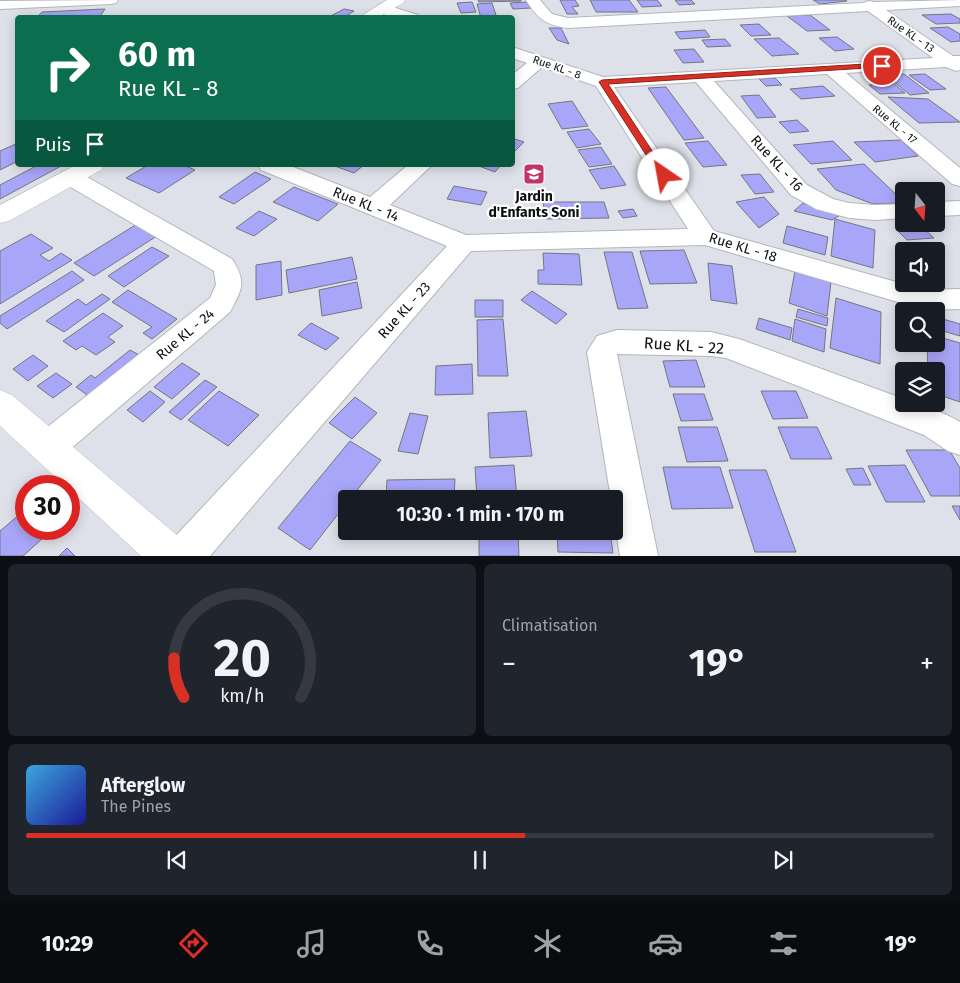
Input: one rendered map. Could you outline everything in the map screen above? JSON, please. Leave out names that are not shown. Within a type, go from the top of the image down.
[{"type":"street","points":[[0,5],[110,0]]},
{"type":"street","points":[[369,15],[382,4],[398,0]]},
{"type":"street","points":[[533,0],[545,18],[568,23],[868,4],[960,2]]},
{"type":"street","points":[[382,4],[406,15]]},
{"type":"street","name":"Rue KL - 13","points":[[868,4],[957,64]]},
{"type":"street","name":"Rue KL - 8","points":[[515,53],[602,82],[830,68],[957,64]]},
{"type":"street","points":[[515,81],[539,61]]},
{"type":"street","name":"Rue KL - 17","points":[[830,68],[960,179]]},
{"type":"street","name":"Rue KL - 16","points":[[701,76],[799,190],[815,200],[839,210],[867,214],[895,212]]},
{"type":"street","name":"Rue KL - 18","points":[[602,82],[705,237],[925,300],[960,299]]},
{"type":"street","name":"Rue KL - 14","points":[[274,167],[464,244]]},
{"type":"street","points":[[373,208],[419,167]]},
{"type":"street","points":[[0,215],[81,171]]},
{"type":"street","name":"Rue KL - 24","points":[[48,447],[220,305],[229,290],[230,275],[223,265],[81,171]]},
{"type":"street","points":[[945,209],[960,208]]},
{"type":"street","points":[[464,244],[705,237]]},
{"type":"street","name":"Rue KL - 23","points":[[184,556],[464,244]]},
{"type":"street","name":"Rue KL - 22","points":[[639,556],[602,352],[607,344],[617,342],[692,343],[728,347],[936,425],[960,440]]},
{"type":"street","points":[[0,405],[171,556]]},
{"type":"building","points":[[478,0],[521,0],[521,1],[479,2]]},
{"type":"building","points":[[560,0],[575,0],[579,6],[572,7],[578,14],[567,14]]},
{"type":"building","points":[[590,0],[629,0],[638,12],[596,12]]},
{"type":"building","points":[[637,0],[657,0],[662,6],[642,7]]},
{"type":"building","points":[[675,0],[691,0],[695,4],[679,5]]},
{"type":"building","points":[[813,0],[845,0],[847,1],[820,4]]},
{"type":"building","points":[[472,2],[476,12],[461,13],[457,3]]},
{"type":"building","points":[[527,2],[531,8],[513,9],[510,3]]},
{"type":"building","points":[[492,3],[496,15],[480,15],[477,4]]},
{"type":"building","points":[[105,9],[101,15],[39,15],[42,12]]},
{"type":"building","points":[[344,9],[354,11],[348,15],[333,15]]},
{"type":"building","points":[[951,14],[960,19],[960,23],[936,24],[922,15]]},
{"type":"building","points":[[810,15],[830,30],[807,31],[787,16]]},
{"type":"building","points":[[759,24],[771,35],[751,36],[740,25]]},
{"type":"building","points":[[948,27],[960,34],[960,41],[951,42],[930,28]]},
{"type":"building","points":[[549,28],[561,28],[569,44],[557,40]]},
{"type":"building","points":[[705,30],[710,37],[680,39],[675,32]]},
{"type":"building","points":[[837,37],[854,49],[835,51],[819,38]]},
{"type":"building","points":[[779,38],[799,54],[772,56],[754,39]]},
{"type":"building","points":[[725,39],[731,46],[707,47],[702,40]]},
{"type":"building","points":[[694,49],[704,62],[683,63],[674,50]]},
{"type":"building","points":[[904,74],[929,93],[910,95],[886,75]]},
{"type":"building","points":[[925,74],[946,89],[930,90],[909,75]]},
{"type":"building","points":[[775,78],[782,85],[766,86],[759,79]]},
{"type":"building","points":[[893,83],[905,93],[880,94],[869,85]]},
{"type":"building","points":[[823,86],[835,96],[801,99],[790,89]]},
{"type":"building","points":[[666,87],[704,138],[684,140],[648,88]]},
{"type":"building","points":[[759,95],[776,117],[757,118],[741,96]]},
{"type":"building","points":[[888,97],[928,99],[960,122],[919,123]]},
{"type":"building","points":[[572,101],[588,126],[562,129],[548,104]]},
{"type":"building","points":[[797,120],[809,131],[790,133],[779,122]]},
{"type":"building","points":[[589,129],[601,144],[577,148],[567,132]]},
{"type":"building","points":[[515,139],[524,142],[515,151]]},
{"type":"building","points":[[901,140],[918,156],[875,162],[854,142]]},
{"type":"building","points":[[708,141],[727,165],[703,167],[685,143]]},
{"type":"building","points":[[833,141],[852,160],[811,164],[793,145]]},
{"type":"building","points":[[15,144],[15,162],[0,170],[0,151]]},
{"type":"building","points":[[601,147],[612,164],[589,167],[578,150]]},
{"type":"building","points":[[864,164],[895,193],[895,203],[873,204],[836,190],[817,169]]},
{"type":"building","points":[[614,166],[626,185],[601,189],[589,170]]},
{"type":"building","points":[[34,167],[59,167],[0,199],[0,185]]},
{"type":"building","points":[[145,167],[188,167],[195,170],[159,193],[126,178]]},
{"type":"building","points":[[338,167],[362,167],[354,173]]},
{"type":"building","points":[[481,167],[499,167],[495,172]]},
{"type":"building","points":[[255,172],[271,179],[234,204],[219,197]]},
{"type":"building","points":[[760,174],[774,192],[755,194],[741,175]]},
{"type":"building","points":[[454,186],[487,192],[481,205],[447,199]]},
{"type":"building","points":[[294,187],[338,204],[318,221],[273,202]]},
{"type":"building","points":[[764,197],[779,214],[759,228],[736,202]]},
{"type":"building","points":[[543,202],[604,202],[609,218],[546,219]]},
{"type":"building","points":[[803,203],[842,214],[832,220],[794,211]]},
{"type":"building","points":[[633,209],[637,216],[623,218],[618,211]]},
{"type":"building","points":[[259,211],[277,219],[254,236],[236,228]]},
{"type":"building","points":[[835,219],[875,230],[873,268],[831,256]]},
{"type":"building","points":[[137,224],[157,236],[94,276],[74,263]]},
{"type":"building","points":[[787,226],[828,237],[825,255],[783,243]]},
{"type":"building","points":[[899,232],[927,232],[934,238],[907,240]]},
{"type":"building","points":[[31,234],[53,248],[40,255],[49,261],[61,253],[72,260],[0,304],[0,251]]},
{"type":"building","points":[[152,247],[169,256],[124,287],[108,276]]},
{"type":"building","points":[[684,250],[697,283],[650,284],[640,251]]},
{"type":"building","points":[[604,252],[632,252],[648,308],[618,309]]},
{"type":"building","points":[[543,253],[579,254],[582,285],[538,284],[538,270],[544,270]]},
{"type":"building","points":[[352,257],[357,279],[289,293],[286,270]]},
{"type":"building","points":[[281,261],[282,295],[256,300],[256,265]]},
{"type":"building","points":[[708,263],[732,266],[737,304],[711,300]]},
{"type":"building","points":[[72,271],[84,280],[7,329],[0,323],[0,316]]},
{"type":"building","points":[[795,271],[831,282],[827,316],[789,303]]},
{"type":"building","points":[[357,282],[362,308],[322,316],[319,290]]},
{"type":"building","points":[[128,290],[177,319],[152,339],[143,333],[152,327],[112,302]]},
{"type":"building","points":[[532,291],[567,314],[556,324],[521,300]]},
{"type":"building","points":[[102,294],[110,299],[64,332],[46,321],[78,299],[86,305]]},
{"type":"building","points":[[836,298],[881,312],[880,364],[830,348]]},
{"type":"building","points":[[475,300],[503,300],[503,317],[475,317]]},
{"type":"building","points":[[798,309],[828,318],[827,326],[796,317]]},
{"type":"building","points":[[103,313],[123,326],[108,337],[115,342],[96,355],[82,346],[76,350],[63,341]]},
{"type":"building","points":[[759,318],[792,328],[790,340],[756,329]]},
{"type":"building","points":[[503,319],[508,376],[478,376],[477,320]]},
{"type":"building","points":[[795,319],[826,329],[824,352],[792,341]]},
{"type":"building","points":[[945,320],[960,324],[960,336],[945,332]]},
{"type":"building","points":[[311,323],[339,338],[326,350],[298,335]]},
{"type":"building","points":[[945,339],[960,343],[960,402],[945,397],[945,362],[928,362],[927,352],[945,352]]},
{"type":"building","points":[[130,350],[141,356],[90,397],[76,387],[91,375],[95,378]]},
{"type":"building","points":[[33,355],[48,366],[28,381],[13,369]]},
{"type":"building","points":[[696,360],[705,387],[670,387],[663,361]]},
{"type":"building","points":[[182,363],[200,374],[172,399],[154,387]]},
{"type":"building","points":[[472,364],[473,394],[435,395],[436,366]]},
{"type":"building","points":[[56,373],[72,384],[53,398],[37,386]]},
{"type":"building","points":[[205,380],[217,387],[181,420],[169,412]]},
{"type":"building","points":[[150,391],[165,402],[143,422],[127,410]]},
{"type":"building","points":[[219,391],[259,415],[228,446],[188,420]]},
{"type":"building","points":[[761,391],[796,391],[808,418],[773,419]]},
{"type":"building","points":[[673,394],[704,394],[713,420],[681,421]]},
{"type":"building","points":[[355,397],[377,413],[352,439],[329,423]]},
{"type":"building","points":[[526,411],[532,456],[490,458],[488,413]]},
{"type":"building","points":[[410,413],[428,416],[418,454],[398,451]]},
{"type":"building","points":[[678,427],[717,427],[728,461],[687,462]]},
{"type":"building","points":[[778,427],[817,427],[832,459],[791,459]]},
{"type":"building","points":[[350,441],[381,460],[357,490],[338,490],[338,514],[310,550],[278,528]]},
{"type":"building","points":[[906,450],[949,450],[960,468],[960,496],[931,496]]},
{"type":"building","points":[[514,465],[516,490],[476,490],[475,467]]},
{"type":"building","points":[[905,465],[925,502],[886,502],[868,466]]},
{"type":"building","points":[[663,467],[720,467],[733,508],[672,509]]},
{"type":"building","points":[[863,468],[871,485],[854,485],[846,469]]},
{"type":"building","points":[[729,470],[766,470],[796,552],[755,552]]},
{"type":"building","points":[[455,479],[454,490],[386,490],[387,480]]},
{"type":"building","points":[[952,506],[960,506],[960,520]]},
{"type":"building","points":[[15,518],[15,540],[41,540],[23,556],[0,556],[0,531]]},
{"type":"building","points":[[479,540],[518,540],[519,556],[479,556]]},
{"type":"building","points":[[557,540],[611,540],[613,553],[558,552]]},
{"type":"building","points":[[67,548],[75,556],[59,556]]},
{"type":"place","name":"Jardin d'Enfants Soni","points":[[534,174]]},
{"type":"route","points":[[664,175],[602,82],[882,66]]}]
